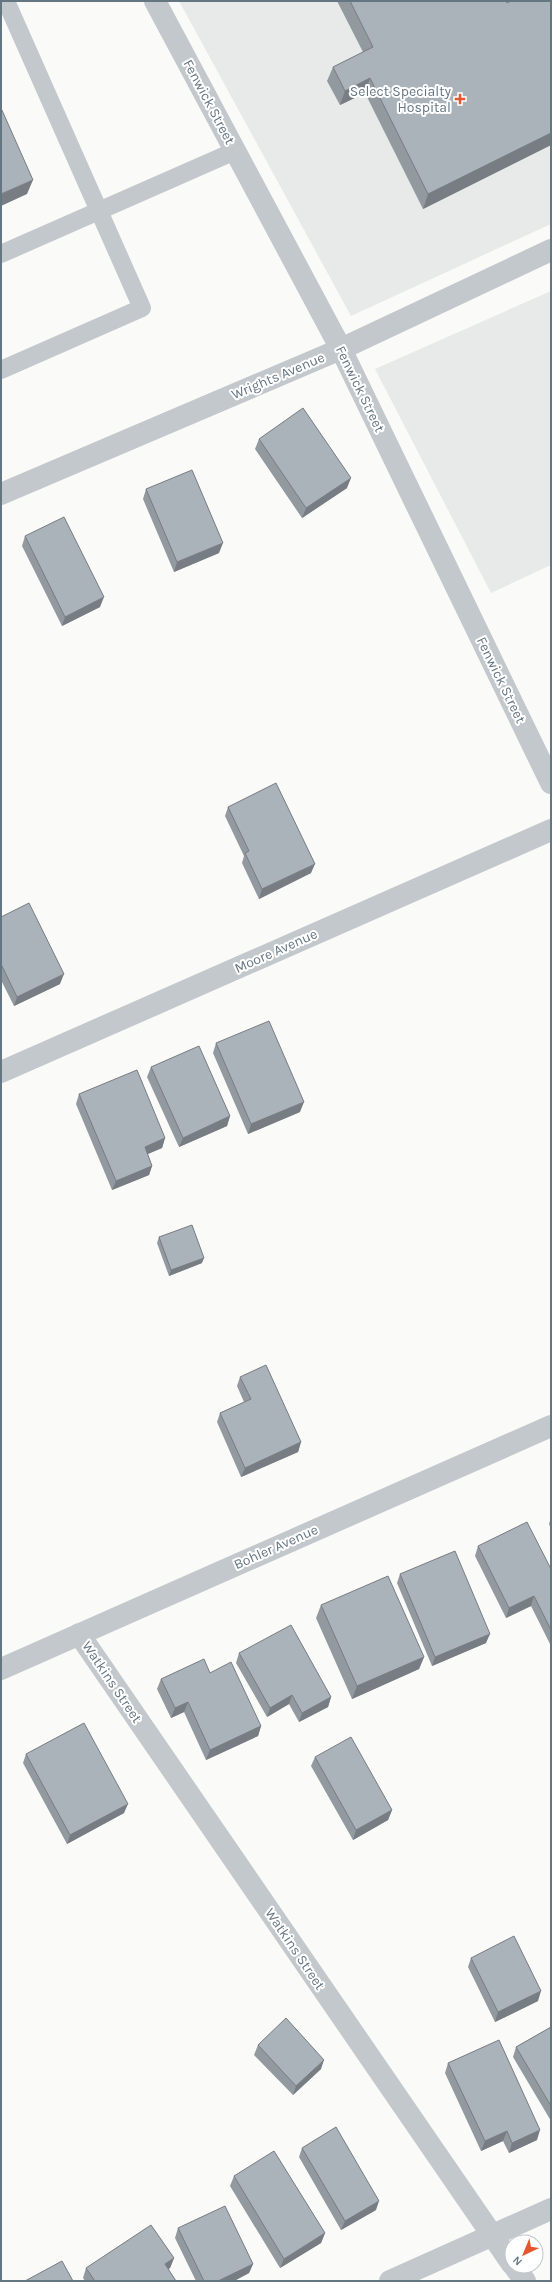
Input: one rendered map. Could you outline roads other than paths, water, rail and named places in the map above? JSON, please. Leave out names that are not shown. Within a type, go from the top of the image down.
[{"type":"street","name":"Fenwick Street","points":[[155,1],[341,349],[551,783]]},
{"type":"street","name":"Wrights Avenue","points":[[1,494],[341,349],[551,250]]},
{"type":"street","name":"Moore Avenue","points":[[1,1072],[551,830]]},
{"type":"street","name":"Bohler Avenue","points":[[1,1669],[551,1426]]},
{"type":"street","name":"Watkins Street","points":[[79,1634],[504,2253]]},
{"type":"street","points":[[390,2281],[491,2234],[551,2209]]},
{"type":"lane","points":[[1,370],[142,308],[6,1]]},
{"type":"lane","points":[[1,254],[235,151]]},
{"type":"place","name":"Select Specialty Hospital","points":[[460,99]]}]
